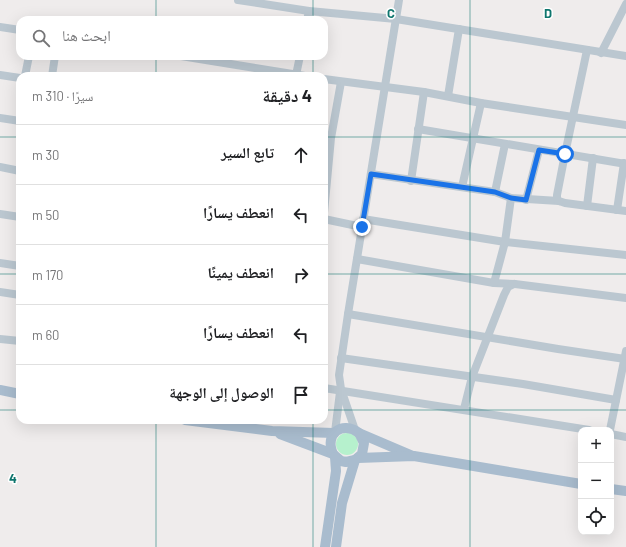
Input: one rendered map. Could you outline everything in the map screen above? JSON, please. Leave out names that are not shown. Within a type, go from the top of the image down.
[{"type":"main road","points":[[0,390],[16,393]]},
{"type":"main road","points":[[217,424],[272,431],[335,433],[344,428],[357,431],[414,456]]},
{"type":"main road","points":[[272,431],[334,455],[341,461],[346,462],[356,459],[414,456],[578,483]]},
{"type":"main road","points":[[336,547],[342,503],[356,459],[362,454],[364,443],[357,431]]},
{"type":"main road","points":[[325,547],[336,471],[334,455],[330,443],[335,433]]},
{"type":"main road","points":[[614,489],[626,491]]},
{"type":"street","points":[[238,0],[309,11],[396,19],[626,56]]},
{"type":"street","points":[[357,431],[341,390],[339,375],[399,0]]},
{"type":"street","points":[[601,52],[626,4]]},
{"type":"street","points":[[308,16],[309,11]]},
{"type":"street","points":[[0,27],[16,29]]},
{"type":"street","points":[[448,96],[459,29]]},
{"type":"street","points":[[559,201],[557,196],[587,50]]},
{"type":"street","points":[[26,72],[28,60]]},
{"type":"street","points":[[53,72],[54,60]]},
{"type":"street","points":[[202,60],[265,72]]},
{"type":"street","points":[[296,72],[299,60]]},
{"type":"street","points":[[0,75],[16,77]]},
{"type":"street","points":[[328,80],[424,92],[481,103],[626,125]]},
{"type":"street","points":[[328,133],[341,82]]},
{"type":"street","points":[[411,181],[424,92]]},
{"type":"street","points":[[462,187],[481,103]]},
{"type":"street","points":[[0,118],[16,120]]},
{"type":"street","points":[[418,129],[625,163],[617,210]]},
{"type":"street","points":[[495,192],[505,144]]},
{"type":"street","points":[[526,200],[539,150]]},
{"type":"street","points":[[587,206],[593,158]]},
{"type":"street","points":[[0,167],[16,170]]},
{"type":"street","points":[[371,174],[495,192],[511,198],[559,201],[626,211]]},
{"type":"street","points":[[494,283],[505,242],[511,198]]},
{"type":"street","points":[[0,214],[16,216]]},
{"type":"street","points":[[328,219],[505,242],[626,255]]},
{"type":"street","points":[[357,259],[494,283],[515,284],[626,298]]},
{"type":"street","points":[[0,263],[16,265]]},
{"type":"street","points":[[464,409],[472,377],[508,287],[511,284],[515,284]]},
{"type":"street","points":[[0,292],[16,294]]},
{"type":"street","points":[[348,314],[488,338],[625,355],[611,427]]},
{"type":"street","points":[[0,339],[16,341]]},
{"type":"street","points":[[341,358],[523,384],[616,400]]},
{"type":"street","points":[[328,388],[578,428]]},
{"type":"street","points":[[335,433],[341,390]]},
{"type":"street","points":[[614,435],[626,437]]},
{"type":"green space","points":[[347,433],[355,436],[358,444],[355,452],[347,455],[339,452],[336,444],[339,436]]},
{"type":"route","points":[[362,227],[371,174],[495,192],[511,198],[526,200],[539,150],[565,154]]}]
